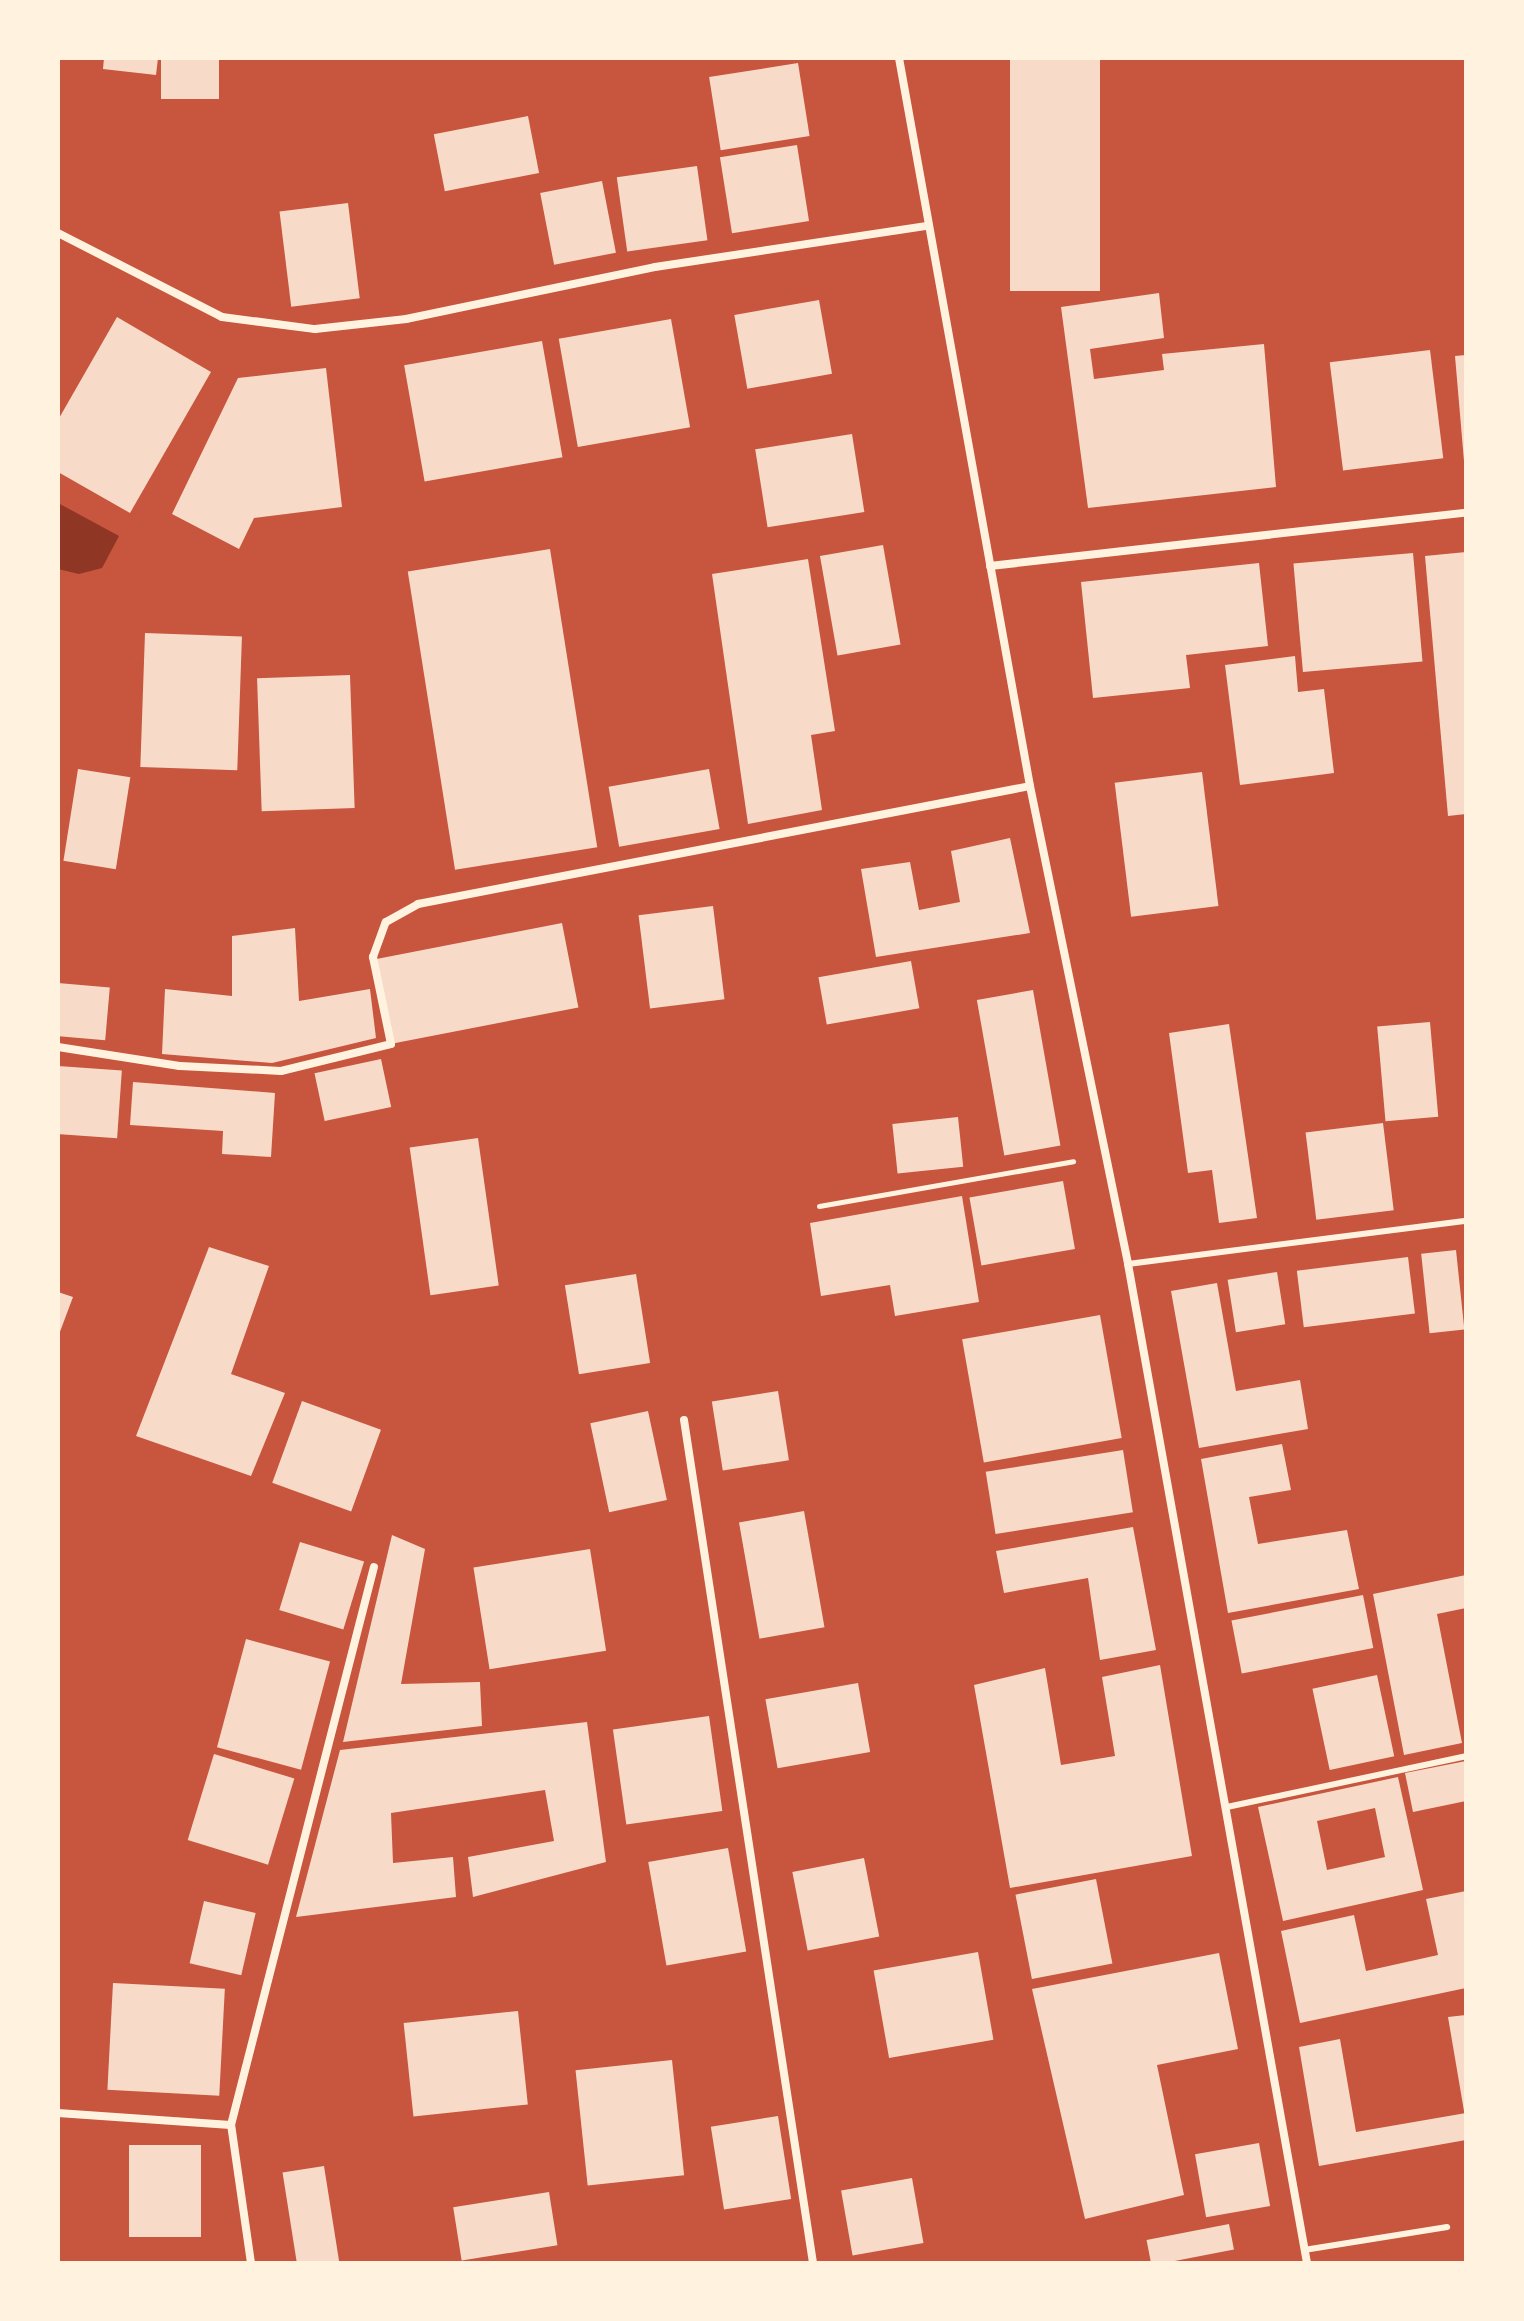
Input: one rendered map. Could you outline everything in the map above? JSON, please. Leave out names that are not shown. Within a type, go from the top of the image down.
[{"type":"street","points":[[899,58],[1030,786],[1128,1264],[1307,2263]]},
{"type":"street","points":[[58,233],[222,317],[315,329],[406,319],[655,267],[927,226]]},
{"type":"street","points":[[990,566],[1466,513]]},
{"type":"street","points":[[58,1047],[180,1066],[281,1071],[391,1044],[373,957],[386,922],[418,904],[1030,786]]},
{"type":"street","points":[[684,1420],[813,2263]]},
{"type":"street","points":[[251,2263],[231,2125],[374,1567]]},
{"type":"street","points":[[58,2113],[231,2125]]},
{"type":"lane","points":[[1128,1264],[1466,1221]]},
{"type":"lane","points":[[1227,1807],[1466,1756]]},
{"type":"lane","points":[[1304,2250],[1447,2227]]},
{"type":"path","points":[[819,1206],[1106,1155]]},
{"type":"shaded area","points":[[58,503],[119,536],[102,568],[79,574],[58,569]]},
{"type":"building","points":[[104,58],[158,58],[156,75],[103,69]]},
{"type":"building","points":[[161,58],[219,58],[219,99],[161,99]]},
{"type":"building","points":[[1010,58],[1100,58],[1100,291],[1010,291]]},
{"type":"building","points":[[798,63],[810,136],[721,150],[709,77]]},
{"type":"building","points":[[528,116],[539,173],[445,191],[434,134]]},
{"type":"building","points":[[797,145],[809,221],[732,233],[720,157]]},
{"type":"building","points":[[697,166],[707,240],[627,252],[617,177]]},
{"type":"building","points":[[602,181],[616,253],[554,265],[540,193]]},
{"type":"building","points":[[348,203],[360,298],[291,307],[280,211]]},
{"type":"building","points":[[1159,293],[1164,338],[1090,349],[1094,379],[1164,370],[1162,354],[1264,344],[1276,487],[1088,508],[1061,307]]},
{"type":"building","points":[[819,300],[832,374],[747,389],[734,315]]},
{"type":"building","points":[[117,317],[211,372],[130,513],[58,472],[58,420]]},
{"type":"building","points":[[671,319],[690,427],[578,447],[559,339]]},
{"type":"building","points":[[542,341],[562,457],[425,482],[404,365]]},
{"type":"building","points":[[1430,350],[1443,458],[1343,470],[1330,362]]},
{"type":"building","points":[[1466,355],[1466,461],[1464,461],[1455,356]]},
{"type":"building","points":[[326,368],[342,507],[254,518],[239,549],[172,514],[238,378]]},
{"type":"building","points":[[852,434],[864,512],[768,527],[755,449]]},
{"type":"building","points":[[883,545],[901,644],[838,656],[820,556]]},
{"type":"building","points":[[550,549],[597,847],[455,870],[408,572]]},
{"type":"building","points":[[1466,552],[1466,814],[1448,816],[1425,556]]},
{"type":"building","points":[[1413,553],[1422,662],[1303,672],[1293,563]]},
{"type":"building","points":[[808,559],[835,731],[811,735],[822,810],[748,824],[712,574]]},
{"type":"building","points":[[1259,563],[1268,646],[1186,655],[1190,688],[1093,698],[1081,582]]},
{"type":"building","points":[[145,633],[242,636],[237,770],[140,767]]},
{"type":"building","points":[[1295,656],[1298,692],[1324,689],[1334,773],[1240,785],[1225,665]]},
{"type":"building","points":[[350,675],[355,808],[262,811],[257,678]]},
{"type":"building","points":[[78,769],[130,777],[116,869],[63,861]]},
{"type":"building","points":[[709,769],[720,829],[619,847],[609,787]]},
{"type":"building","points":[[1202,772],[1218,906],[1131,917],[1115,783]]},
{"type":"building","points":[[1010,838],[1030,933],[876,957],[861,869],[910,862],[919,910],[960,902],[951,851]]},
{"type":"building","points":[[713,906],[724,999],[650,1008],[639,915]]},
{"type":"building","points":[[562,923],[578,1007],[393,1043],[376,959]]},
{"type":"building","points":[[295,928],[299,1001],[370,989],[376,1038],[272,1063],[162,1054],[165,989],[232,996],[232,936]]},
{"type":"building","points":[[911,961],[919,1008],[827,1025],[818,977]]},
{"type":"building","points":[[58,983],[110,988],[105,1040],[58,1036]]},
{"type":"building","points":[[1033,990],[1060,1146],[1004,1155],[977,1000]]},
{"type":"building","points":[[1430,1022],[1438,1117],[1385,1121],[1377,1027]]},
{"type":"building","points":[[1229,1024],[1257,1218],[1219,1223],[1212,1170],[1188,1173],[1169,1033]]},
{"type":"building","points":[[381,1059],[391,1107],[325,1121],[314,1073]]},
{"type":"building","points":[[58,1066],[122,1070],[117,1138],[58,1134]]},
{"type":"building","points":[[133,1082],[275,1093],[271,1157],[222,1154],[223,1131],[130,1125]]},
{"type":"building","points":[[958,1117],[963,1167],[898,1174],[892,1124]]},
{"type":"building","points":[[1383,1123],[1394,1210],[1316,1220],[1306,1133]]},
{"type":"building","points":[[478,1138],[499,1286],[430,1295],[410,1148]]},
{"type":"building","points":[[1063,1181],[1075,1249],[981,1265],[969,1197]]},
{"type":"building","points":[[962,1196],[979,1302],[895,1316],[890,1285],[821,1296],[810,1223]]},
{"type":"building","points":[[209,1247],[269,1266],[231,1374],[285,1393],[251,1476],[136,1436]]},
{"type":"building","points":[[1456,1250],[1464,1330],[1430,1333],[1421,1254]]},
{"type":"building","points":[[1408,1257],[1415,1314],[1304,1327],[1297,1271]]},
{"type":"building","points":[[1277,1272],[1285,1324],[1236,1332],[1228,1280]]},
{"type":"building","points":[[636,1274],[650,1363],[579,1374],[565,1285]]},
{"type":"building","points":[[1217,1283],[1236,1391],[1300,1380],[1308,1429],[1199,1448],[1171,1291]]},
{"type":"building","points":[[58,1292],[73,1297],[58,1337]]},
{"type":"building","points":[[1100,1315],[1122,1438],[984,1462],[962,1339]]},
{"type":"building","points":[[778,1391],[789,1460],[723,1471],[712,1401]]},
{"type":"building","points":[[302,1401],[381,1430],[351,1511],[272,1483]]},
{"type":"building","points":[[648,1411],[667,1500],[609,1512],[590,1423]]},
{"type":"building","points":[[1282,1444],[1291,1490],[1249,1497],[1258,1544],[1347,1530],[1359,1589],[1228,1613],[1201,1459]]},
{"type":"building","points":[[1123,1450],[1133,1512],[996,1534],[986,1472]]},
{"type":"building","points":[[804,1511],[824,1627],[759,1639],[739,1522]]},
{"type":"building","points":[[1133,1527],[1156,1650],[1100,1660],[1088,1578],[1004,1593],[996,1551]]},
{"type":"building","points":[[392,1535],[425,1549],[401,1684],[480,1682],[482,1726],[343,1742]]},
{"type":"building","points":[[300,1542],[364,1562],[343,1629],[279,1610]]},
{"type":"building","points":[[590,1549],[606,1651],[490,1669],[473,1567]]},
{"type":"building","points":[[1466,1575],[1466,1608],[1437,1614],[1462,1743],[1404,1755],[1373,1594]]},
{"type":"building","points":[[1363,1595],[1373,1648],[1242,1674],[1231,1621]]},
{"type":"building","points":[[246,1639],[330,1662],[301,1770],[217,1747]]},
{"type":"building","points":[[1160,1665],[1192,1856],[1010,1888],[974,1685],[1045,1668],[1061,1765],[1115,1756],[1102,1677]]},
{"type":"building","points":[[1377,1675],[1394,1756],[1330,1770],[1312,1689]]},
{"type":"building","points":[[858,1683],[870,1752],[778,1768],[765,1699]]},
{"type":"building","points":[[709,1716],[722,1811],[626,1825],[613,1729]]},
{"type":"building","points":[[587,1722],[606,1862],[473,1897],[468,1857],[554,1841],[545,1790],[391,1813],[393,1863],[453,1857],[456,1897],[296,1917],[340,1750]]},
{"type":"building","points":[[214,1754],[294,1779],[268,1865],[188,1840]]},
{"type":"building","points":[[1466,1761],[1466,1801],[1413,1812],[1405,1773]]},
{"type":"building","points":[[1398,1777],[1423,1890],[1283,1921],[1258,1807]],"holes":[[[1375,1808],[1385,1857],[1327,1870],[1317,1821]]]},
{"type":"building","points":[[728,1848],[746,1951],[666,1965],[648,1862]]},
{"type":"building","points":[[864,1858],[879,1937],[808,1950],[792,1872]]},
{"type":"building","points":[[1096,1879],[1112,1963],[1032,1979],[1016,1895]]},
{"type":"building","points":[[1466,1891],[1466,1988],[1300,2023],[1281,1931],[1354,1915],[1366,1971],[1438,1955],[1426,1899]]},
{"type":"building","points":[[204,1901],[256,1913],[241,1975],[190,1963]]},
{"type":"building","points":[[978,1952],[993,2040],[889,2058],[874,1970]]},
{"type":"building","points":[[1219,1953],[1238,2049],[1157,2065],[1184,2195],[1085,2219],[1032,1989]]},
{"type":"building","points":[[113,1983],[225,1989],[219,2096],[107,2090]]},
{"type":"building","points":[[518,2011],[528,2104],[413,2117],[404,2023]]},
{"type":"building","points":[[1466,2015],[1466,2111],[1464,2111],[1448,2017]]},
{"type":"building","points":[[1340,2039],[1356,2132],[1466,2113],[1466,2140],[1319,2166],[1299,2047]]},
{"type":"building","points":[[672,2060],[684,2175],[588,2186],[576,2070]]},
{"type":"building","points":[[778,2116],[791,2199],[724,2210],[711,2127]]},
{"type":"building","points":[[1259,2143],[1270,2206],[1206,2217],[1195,2154]]},
{"type":"building","points":[[129,2145],[201,2145],[201,2237],[129,2237]]},
{"type":"building","points":[[324,2166],[339,2263],[297,2263],[283,2173]]},
{"type":"building","points":[[912,2178],[923,2243],[853,2255],[841,2191]]},
{"type":"building","points":[[549,2192],[557,2245],[462,2261],[453,2207]]},
{"type":"building","points":[[1229,2224],[1234,2250],[1151,2263],[1147,2240]]}]
